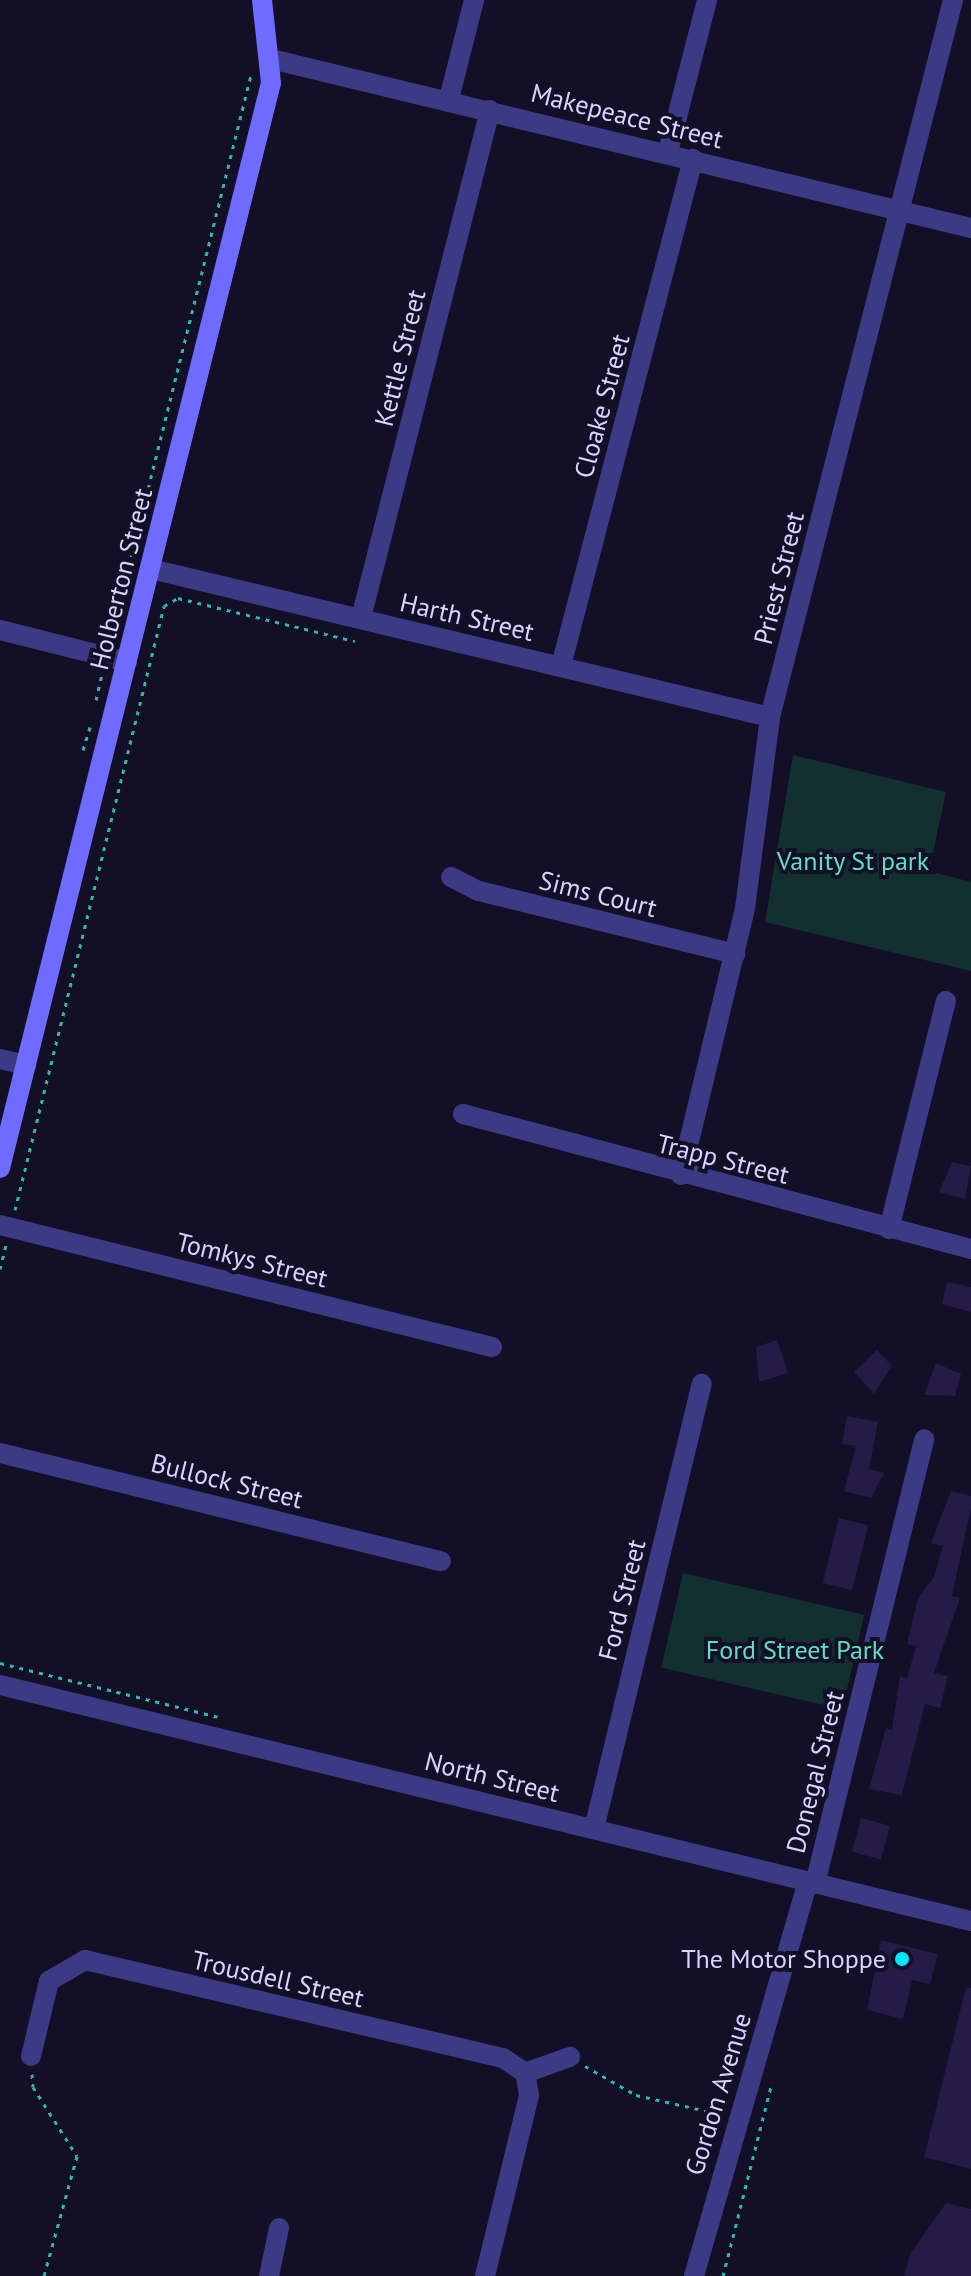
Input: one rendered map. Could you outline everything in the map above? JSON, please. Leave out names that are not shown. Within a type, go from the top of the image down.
[{"type":"main road","name":"Holberton Street","points":[[0,1168],[151,569],[271,59],[262,0]]},
{"type":"street","points":[[449,99],[474,0]]},
{"type":"street","points":[[668,152],[707,0]]},
{"type":"street","name":"Priest Street","points":[[681,1175],[735,954],[770,717],[953,0]]},
{"type":"street","name":"Makepeace Street","points":[[271,59],[449,99],[971,228]]},
{"type":"street","name":"Kettle Street","points":[[361,618],[490,110]]},
{"type":"street","name":"Cloake Street","points":[[561,666],[693,159]]},
{"type":"street","name":"Harth Street","points":[[151,569],[770,717]]},
{"type":"street","points":[[0,630],[127,662]]},
{"type":"street","name":"Sims Court","points":[[451,877],[479,891],[735,954]]},
{"type":"street","points":[[889,1229],[946,1001]]},
{"type":"street","points":[[0,1059],[26,1065]]},
{"type":"street","name":"Trapp Street","points":[[463,1114],[681,1175],[971,1249]]},
{"type":"street","name":"Tomkys Street","points":[[5,1226],[492,1347]]},
{"type":"street","name":"Ford Street","points":[[594,1829],[702,1384]]},
{"type":"street","name":"Donegal Street","points":[[811,1883],[924,1439]]},
{"type":"street","name":"Bullock Street","points":[[0,1453],[441,1561]]},
{"type":"street","name":"North Street","points":[[0,1685],[971,1921]]},
{"type":"street","name":"Gordon Avenue","points":[[694,2276],[735,2117],[811,1883]]},
{"type":"street","name":"Trousdell Street","points":[[31,2056],[49,1981],[85,1960],[503,2058],[525,2073]]},
{"type":"street","points":[[485,2276],[529,2095],[525,2073],[570,2057]]},
{"type":"street","points":[[269,2276],[279,2228]]},
{"type":"path","points":[[110,641],[251,66]]},
{"type":"path","points":[[0,1269],[5,1226],[164,606],[178,598],[355,641]]},
{"type":"path","points":[[31,2056],[33,2087],[77,2156],[44,2276]]},
{"type":"path","points":[[570,2057],[636,2095],[735,2117]]},
{"type":"path","points":[[723,2276],[772,2077]]},
{"type":"green space","name":"Vanity St park","points":[[793,755],[946,792],[929,871],[971,882],[971,971],[765,922]]},
{"type":"green space","name":"Ford Street Park","points":[[683,1573],[864,1615],[842,1709],[661,1668]]},
{"type":"building","points":[[952,1162],[971,1166],[965,1199],[939,1192]]},
{"type":"building","points":[[947,1282],[971,1287],[971,1312],[942,1304]]},
{"type":"building","points":[[777,1340],[788,1373],[759,1382],[756,1347]]},
{"type":"building","points":[[877,1350],[892,1366],[874,1394],[854,1372]]},
{"type":"building","points":[[936,1363],[961,1374],[955,1396],[924,1395]]},
{"type":"building","points":[[847,1416],[878,1422],[869,1469],[884,1473],[871,1498],[844,1491],[856,1446],[842,1444]]},
{"type":"building","points":[[951,1491],[971,1496],[971,1507],[952,1596],[960,1598],[934,1673],[948,1676],[940,1708],[925,1704],[902,1795],[869,1789],[886,1728],[892,1730],[900,1676],[907,1678],[916,1646],[907,1644],[918,1598],[934,1577],[943,1546],[931,1543]]},
{"type":"building","points":[[839,1518],[868,1525],[852,1590],[823,1583]]},
{"type":"building","points":[[861,1818],[890,1826],[881,1860],[852,1852]]},
{"type":"building","points":[[881,1940],[938,1954],[930,1984],[912,1980],[903,2019],[867,2010]]},
{"type":"building","points":[[966,1987],[971,1988],[971,2169],[924,2157]]},
{"type":"building","points":[[946,2203],[971,2209],[971,2276],[904,2276],[910,2254]]},
{"type":"place","name":"The Motor Shoppe","points":[[902,1959]]}]
